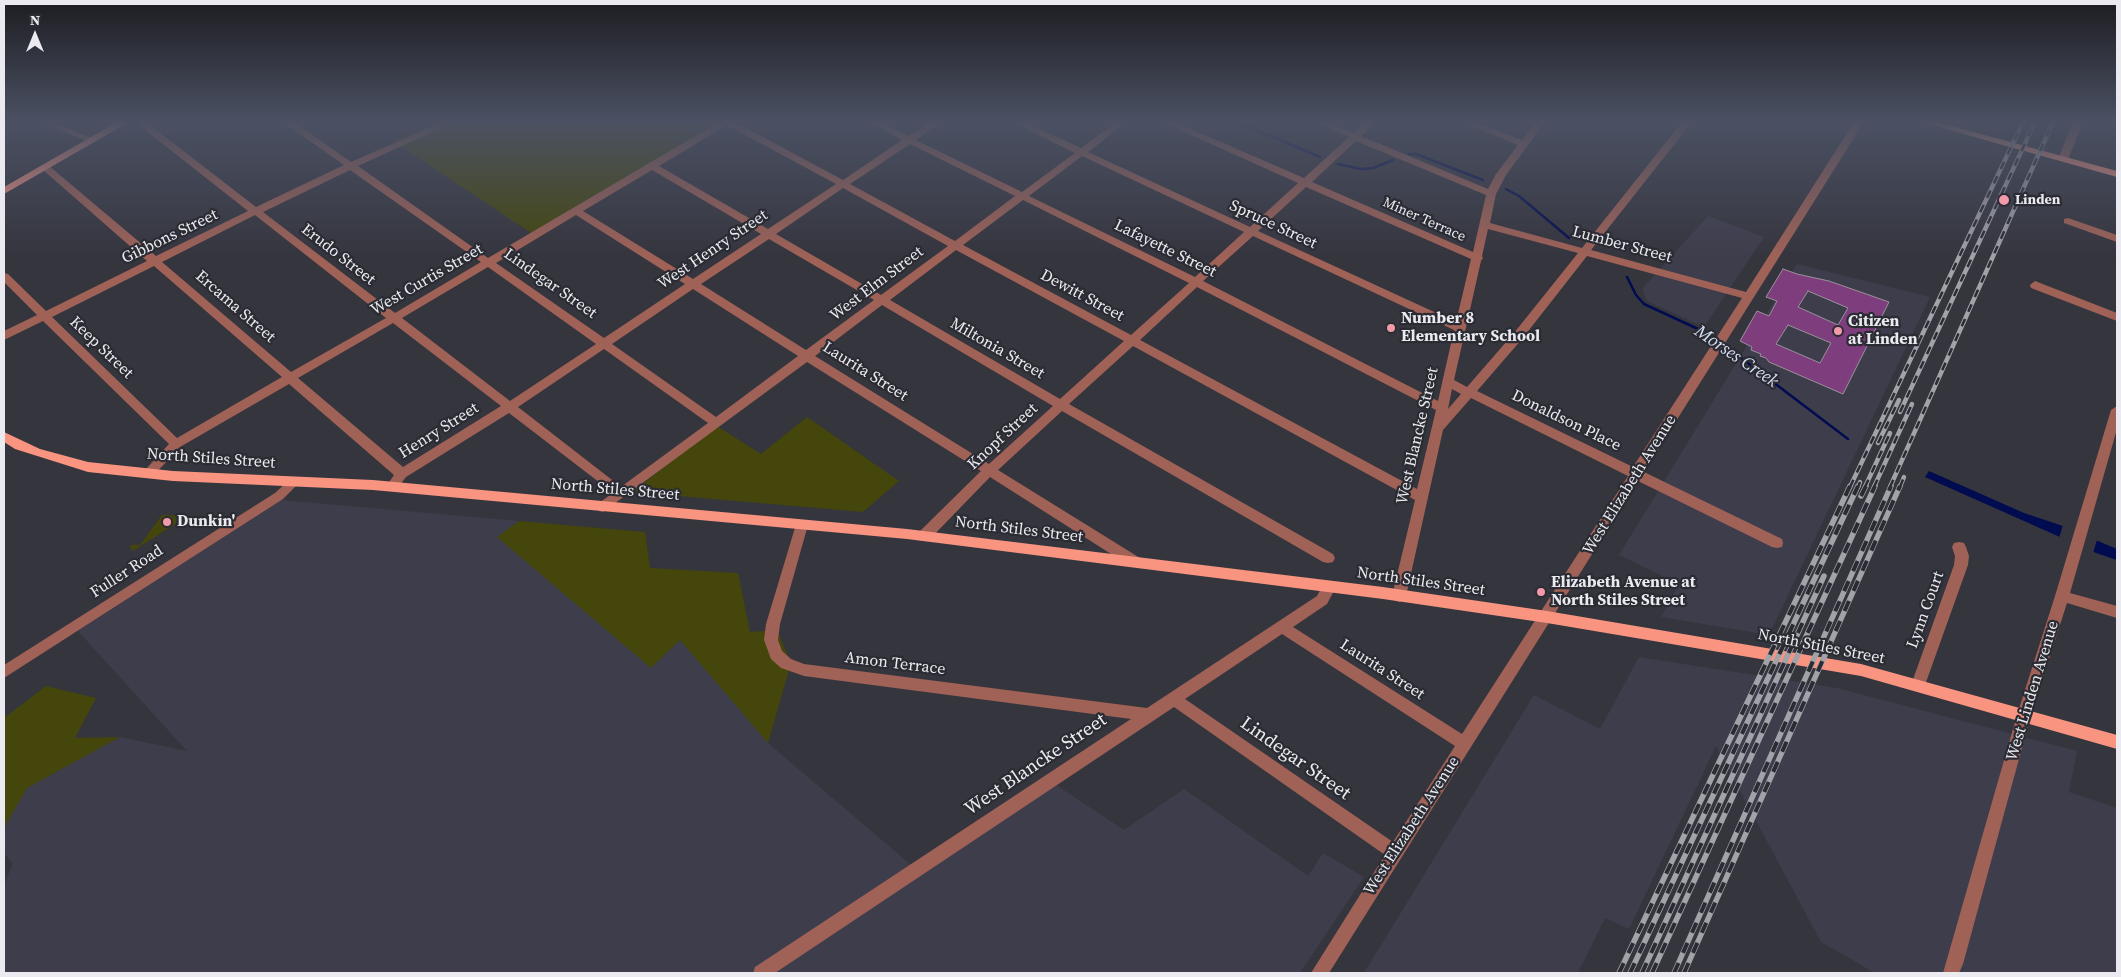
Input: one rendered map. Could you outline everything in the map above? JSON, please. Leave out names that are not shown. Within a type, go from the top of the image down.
[{"type":"main road","points":[[4,191],[44,168]]},
{"type":"main road","points":[[2094,168],[2117,174]]},
{"type":"main road","name":"North Stiles Street","points":[[4,436],[20,446],[72,464],[173,476],[373,485],[924,536],[1330,586],[1547,617],[1861,670],[1918,684],[2117,742]]},
{"type":"street","name":"Ercama Street","points":[[46,168],[402,474]]},
{"type":"street","name":"Erudo Street","points":[[199,168],[612,486]]},
{"type":"street","name":"Gibbons Street","points":[[4,336],[348,168]]},
{"type":"street","name":"Lindegar Street","points":[[353,168],[717,423]]},
{"type":"street","name":"West Curtis Street","points":[[150,472],[176,444],[649,168]]},
{"type":"street","name":"Miltonia Street","points":[[655,168],[1061,405],[1328,558]]},
{"type":"street","name":"Dewitt Street","points":[[812,168],[1131,342],[1421,497]]},
{"type":"street","name":"West Henry Street","points":[[509,407],[867,168]]},
{"type":"street","name":"Lafayette Street","points":[[965,168],[1196,282],[1442,408]]},
{"type":"street","name":"West Elm Street","points":[[603,507],[1061,168]]},
{"type":"street","name":"Spruce Street","points":[[1116,168],[1461,329]]},
{"type":"street","name":"Miner Terrace","points":[[1270,168],[1478,258]]},
{"type":"street","name":"Knopf Street","points":[[924,536],[989,471],[1322,168]]},
{"type":"street","points":[[1428,168],[1491,194]]},
{"type":"street","name":"West Blancke Street","points":[[1399,596],[1486,225],[1491,194],[1506,168]]},
{"type":"street","points":[[1437,429],[1471,392],[1651,168]]},
{"type":"street","name":"West Elizabeth Avenue","points":[[1319,973],[1547,617],[1749,296],[1766,277],[1832,168]]},
{"type":"street","name":"Laurita Street","points":[[576,211],[1135,562]]},
{"type":"street","points":[[2068,221],[2117,239]]},
{"type":"street","name":"Lumber Street","points":[[1486,225],[1749,296]]},
{"type":"street","name":"Keep Street","points":[[4,276],[176,444]]},
{"type":"street","points":[[2035,285],[2117,317]]},
{"type":"street","name":"Donaldson Place","points":[[1448,382],[1777,543]]},
{"type":"street","name":"Henry Street","points":[[392,488],[402,474],[509,407]]},
{"type":"street","name":"West Linden Avenue","points":[[1951,973],[1971,910],[2024,715],[2062,596],[2117,410]]},
{"type":"street","name":"Fuller Road","points":[[4,672],[279,496],[293,482]]},
{"type":"street","name":"Amon Terrace","points":[[802,525],[772,624],[771,640],[776,655],[786,664],[804,670],[1148,715]]},
{"type":"street","name":"Lynn Court","points":[[1918,684],[1961,565],[1962,556],[1959,547]]},
{"type":"street","name":"West Blancke Street","points":[[761,973],[1322,600],[1330,586]]},
{"type":"street","points":[[2062,596],[2117,612]]},
{"type":"street","name":"Laurita Street","points":[[1281,626],[1465,744]]},
{"type":"street","name":"Lindegar Street","points":[[1173,698],[1395,853]]},
{"type":"shaded area","points":[[433,168],[650,168],[534,235]]},
{"type":"shaded area","points":[[1708,216],[1764,237],[1704,327],[1647,301],[1642,289]]},
{"type":"shaded area","points":[[1797,264],[1930,297],[1769,635],[1661,617],[1679,584],[1619,555]]},
{"type":"shaded area","points":[[807,417],[899,481],[863,512],[632,492],[717,426],[761,454]]},
{"type":"shaded area","points":[[1929,471],[2024,513],[2060,525],[2117,549],[2117,560],[2096,553],[1925,477]]},
{"type":"shaded area","points":[[281,500],[519,521],[498,537],[651,668],[680,640],[768,743],[917,870],[1053,783],[1124,830],[1184,789],[1308,876],[1323,853],[1364,877],[1300,973],[4,973],[4,886],[13,863],[4,854],[4,828],[27,788],[120,737],[187,751],[78,631]]},
{"type":"shaded area","points":[[162,515],[188,516],[133,551],[130,547],[131,545],[140,545]]},
{"type":"shaded area","points":[[519,521],[645,532],[650,568],[738,573],[750,632],[777,630],[791,663],[768,743],[680,640],[651,668],[497,537]]},
{"type":"shaded area","points":[[1639,657],[1837,688],[2077,751],[2069,792],[2117,808],[2117,973],[1875,973],[1821,942],[1716,746],[1629,929],[1605,918],[1578,973],[1364,973],[1534,695],[1600,729]]},
{"type":"shaded area","points":[[46,686],[96,698],[75,738],[120,737],[27,788],[4,828],[4,718]]},
{"type":"pier","points":[[2063,525],[2097,540],[2093,553],[2059,538]]},
{"type":"building","name":"Citizen at Linden","points":[[1783,269],[1829,281],[1889,302],[1843,394],[1769,362],[1766,358],[1760,356],[1761,354],[1751,350],[1752,347],[1740,341],[1757,311],[1769,316],[1777,301],[1766,297]],"holes":[[[1808,291],[1848,308],[1838,325],[1798,307]],[[1788,325],[1831,343],[1820,363],[1776,344]]]},
{"type":"waterway","name":"Morses Creek","points":[[1355,168],[1374,168]]},
{"type":"waterway","name":"Morses Creek","points":[[1451,168],[1483,180]]},
{"type":"waterway","name":"Morses Creek","points":[[1506,189],[1519,196],[1569,238]]},
{"type":"waterway","name":"Morses Creek","points":[[1627,277],[1636,295],[1644,304],[1698,329],[1740,357],[1848,439]]},
{"type":"railway","points":[[1850,487],[2001,168]]},
{"type":"railway","points":[[1900,412],[2014,168]]},
{"type":"railway","points":[[1890,487],[2033,168]]},
{"type":"railway","points":[[1878,443],[1899,400]]},
{"type":"railway","points":[[1874,487],[1912,404]]},
{"type":"railway","points":[[1865,487],[1890,433]]},
{"type":"railway","points":[[1900,487],[1904,477]]},
{"type":"railway","points":[[1858,487],[1860,482]]},
{"type":"railway","points":[[1619,973],[1850,486]]},
{"type":"railway","points":[[1630,973],[1858,486]]},
{"type":"railway","points":[[1861,496],[1866,486]]},
{"type":"railway","points":[[1652,973],[1875,486]]},
{"type":"railway","points":[[1674,973],[1891,486]]},
{"type":"railway","points":[[1684,973],[1900,486]]},
{"type":"railway","points":[[1642,973],[1824,576]]},
{"type":"place","name":"Linden","points":[[2004,200]]},
{"type":"place","name":"Number 8 Elementary School","points":[[1391,328]]},
{"type":"place","name":"Citizen at Linden","points":[[1838,331]]},
{"type":"place","name":"Dunkin'","points":[[167,522]]},
{"type":"place","name":"Elizabeth Avenue at North Stiles Street","points":[[1541,592]]}]
